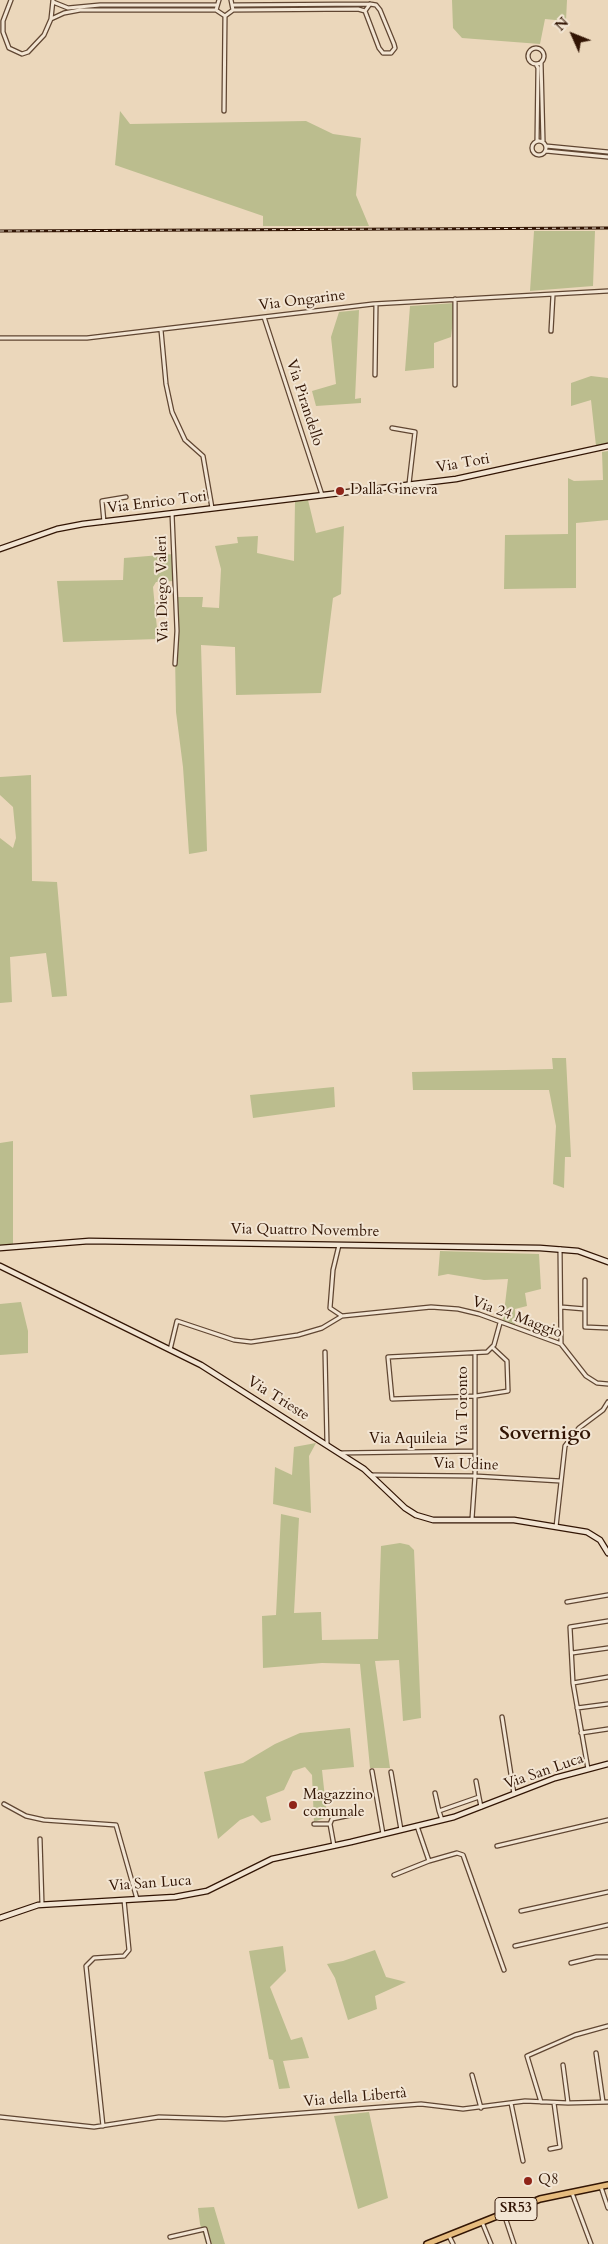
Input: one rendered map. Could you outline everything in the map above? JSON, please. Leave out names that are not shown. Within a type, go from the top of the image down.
[{"type":"main road","name":"SR53","points":[[427,2244],[540,2199],[608,2185]]},
{"type":"street","points":[[11,0],[3,21],[3,32],[6,42],[15,53],[22,54],[28,52],[38,43],[51,19],[53,1],[68,8],[216,5]]},
{"type":"street","points":[[216,10],[219,0]]},
{"type":"street","points":[[231,0],[234,10]]},
{"type":"street","points":[[365,11],[370,4]]},
{"type":"street","points":[[234,5],[376,5],[380,10],[394,44],[395,48],[391,53],[386,54],[381,50],[365,11]]},
{"type":"street","points":[[51,19],[64,13],[80,10],[216,10],[225,16]]},
{"type":"street","points":[[225,16],[234,10],[365,11]]},
{"type":"street","points":[[224,111],[225,16]]},
{"type":"street","points":[[546,151],[546,146],[542,141],[542,62],[544,55],[541,50],[531,49],[528,53],[528,59],[536,64],[538,68],[537,140],[532,145],[533,152],[539,155],[546,151],[608,157]]},
{"type":"street","points":[[536,64],[542,62]]},
{"type":"street","points":[[537,140],[542,141]]},
{"type":"street","points":[[546,146],[608,152]]},
{"type":"street","name":"Via Ongarine","points":[[0,338],[87,338],[376,303],[608,291]]},
{"type":"street","points":[[551,332],[553,294]]},
{"type":"street","points":[[455,299],[455,385]]},
{"type":"street","points":[[375,376],[376,303]]},
{"type":"street","name":"Via Pirandello","points":[[264,317],[321,495]]},
{"type":"street","points":[[161,330],[166,384],[172,412],[185,440],[203,456],[212,508]]},
{"type":"street","points":[[392,428],[415,432],[409,484]]},
{"type":"street","name":"Via Toti","points":[[321,495],[470,476],[608,446]]},
{"type":"street","name":"Via Enrico Toti","points":[[0,549],[56,529],[321,495]]},
{"type":"street","points":[[104,522],[102,502],[126,497]]},
{"type":"street","name":"Via Diego Valeri","points":[[172,513],[177,631],[175,664]]},
{"type":"street","name":"Via Quattro Novembre","points":[[0,1248],[89,1241],[560,1249],[578,1251],[608,1262]]},
{"type":"street","points":[[339,1244],[333,1270],[330,1308],[342,1316]]},
{"type":"street","points":[[560,1249],[561,1344]]},
{"type":"street","name":"Via Trieste","points":[[0,1266],[201,1365],[340,1453],[371,1475],[404,1508],[416,1515],[434,1520],[514,1520],[593,1534],[600,1540],[608,1554]]},
{"type":"street","points":[[585,1280],[585,1327],[608,1328]]},
{"type":"street","name":"Via 24 Maggio","points":[[170,1350],[177,1321],[234,1340],[251,1342],[298,1335],[322,1328],[342,1316],[441,1307],[479,1314],[561,1344],[586,1376],[598,1383],[608,1384]]},
{"type":"street","points":[[561,1308],[585,1309]]},
{"type":"street","points":[[492,1347],[507,1361],[508,1392],[476,1396],[392,1399],[388,1356],[487,1352],[492,1347],[500,1323]]},
{"type":"street","points":[[325,1352],[327,1444]]},
{"type":"street","name":"Via Toronto","points":[[472,1519],[475,1476],[476,1396],[474,1353]]},
{"type":"street","points":[[556,1528],[565,1446],[579,1428],[603,1410],[608,1402]]},
{"type":"street","name":"Via Aquileia","points":[[340,1453],[475,1451]]},
{"type":"street","name":"Via Udine","points":[[371,1475],[475,1476],[560,1481]]},
{"type":"street","points":[[567,1602],[608,1596]]},
{"type":"street","points":[[588,1770],[573,1683],[570,1627],[608,1621]]},
{"type":"street","points":[[572,1653],[608,1648]]},
{"type":"street","points":[[573,1683],[608,1677]]},
{"type":"street","points":[[577,1708],[608,1704]]},
{"type":"street","points":[[502,1717],[514,1794]]},
{"type":"street","points":[[581,1733],[608,1729]]},
{"type":"street","name":"Via San Luca","points":[[0,1918],[17,1910],[42,1904],[175,1897],[207,1891],[263,1862],[442,1820],[555,1778],[608,1764]]},
{"type":"street","points":[[372,1771],[383,1834]]},
{"type":"street","points":[[391,1772],[401,1830]]},
{"type":"street","points":[[476,1781],[481,1807]]},
{"type":"street","points":[[435,1793],[442,1820]]},
{"type":"street","points":[[439,1811],[479,1797]]},
{"type":"street","points":[[4,1804],[26,1816],[44,1820],[116,1825],[137,1899]]},
{"type":"street","points":[[334,1846],[330,1824],[332,1820],[360,1813]]},
{"type":"street","points":[[497,1846],[608,1820]]},
{"type":"street","points":[[314,1824],[330,1824]]},
{"type":"street","points":[[416,1826],[429,1861]]},
{"type":"street","points":[[40,1839],[42,1904]]},
{"type":"street","points":[[394,1875],[456,1853],[463,1855],[504,1970]]},
{"type":"street","points":[[521,1911],[608,1892]]},
{"type":"street","points":[[103,2126],[86,1966],[94,1958],[124,1956],[129,1950],[124,1900]]},
{"type":"street","points":[[515,1946],[608,1925]]},
{"type":"street","points":[[571,1963],[596,1957],[608,1957]]},
{"type":"street","points":[[541,2102],[527,2056],[575,2035],[608,2026]]},
{"type":"street","points":[[596,2053],[603,2102]]},
{"type":"street","points":[[563,2065],[568,2103]]},
{"type":"street","points":[[472,2075],[482,2108]]},
{"type":"street","points":[[511,2102],[523,2161]]},
{"type":"street","name":"Via della Libertà","points":[[0,2118],[94,2127],[159,2117],[225,2119],[421,2104],[463,2110],[511,2102],[608,2102]]},
{"type":"street","points":[[550,2149],[560,2147],[554,2103]]},
{"type":"street","points":[[601,2187],[608,2208]]},
{"type":"street","points":[[572,2192],[591,2244]]},
{"type":"street","points":[[504,2213],[514,2244]]},
{"type":"street","points":[[482,2222],[491,2244]]},
{"type":"street","points":[[170,2237],[205,2229],[209,2244]]},
{"type":"street","points":[[449,2235],[453,2244]]},
{"type":"green space","points":[[452,0],[567,0],[566,21],[545,19],[540,44],[462,38],[453,28]]},
{"type":"green space","points":[[120,111],[130,124],[306,121],[333,134],[361,138],[356,195],[369,226],[263,226],[263,216],[115,165]]},
{"type":"green space","points":[[534,231],[595,231],[593,286],[530,291]]},
{"type":"green space","points":[[455,303],[451,337],[434,343],[434,368],[405,371],[410,306]]},
{"type":"green space","points":[[359,310],[355,399],[361,398],[361,403],[316,406],[312,391],[336,384],[331,337],[339,312]]},
{"type":"green space","points":[[591,376],[608,378],[608,444],[596,446],[591,400],[571,406],[571,383]]},
{"type":"green space","points":[[608,451],[608,520],[576,523],[576,588],[504,589],[505,535],[568,534],[568,478],[574,481],[603,480],[602,452]]},
{"type":"green space","points":[[308,500],[316,533],[344,526],[341,594],[333,598],[321,693],[236,695],[235,647],[201,645],[207,851],[189,854],[183,767],[176,712],[174,597],[203,597],[202,607],[219,608],[221,569],[215,546],[238,543],[237,537],[258,536],[257,553],[294,561],[295,502]]},
{"type":"green space","points":[[173,554],[174,581],[156,582],[153,587],[158,639],[63,642],[57,581],[123,580],[124,558]]},
{"type":"green space","points":[[31,775],[32,881],[57,882],[67,996],[52,997],[46,953],[10,957],[12,1002],[0,1003],[0,838],[13,848],[16,838],[13,807],[0,795],[0,777]]},
{"type":"green space","points":[[552,1058],[566,1058],[571,1157],[565,1157],[564,1188],[553,1184],[556,1126],[549,1090],[413,1090],[412,1072],[553,1069]]},
{"type":"green space","points":[[334,1087],[335,1107],[253,1118],[250,1095]]},
{"type":"green space","points":[[13,1141],[13,1245],[0,1246],[0,1143]]},
{"type":"green space","points":[[440,1251],[539,1254],[541,1289],[525,1293],[527,1306],[515,1309],[515,1327],[503,1321],[508,1279],[484,1280],[448,1274],[438,1276]]},
{"type":"green space","points":[[21,1302],[28,1331],[28,1353],[0,1355],[0,1304]]},
{"type":"green space","points":[[316,1443],[309,1456],[311,1513],[273,1504],[275,1467],[292,1475],[294,1447]]},
{"type":"green space","points":[[281,1514],[299,1518],[294,1613],[321,1612],[322,1640],[378,1639],[381,1546],[400,1543],[409,1545],[414,1550],[421,1718],[403,1721],[399,1660],[375,1661],[390,1768],[370,1768],[360,1664],[322,1663],[263,1668],[262,1616],[276,1615]]},
{"type":"green space","points":[[350,1728],[354,1767],[322,1770],[327,1817],[314,1822],[312,1775],[305,1767],[293,1771],[284,1790],[266,1797],[271,1820],[261,1823],[253,1815],[240,1820],[218,1839],[204,1772],[243,1763],[275,1744],[300,1733]]},
{"type":"green space","points":[[283,1946],[286,1971],[270,1987],[291,2040],[302,2037],[309,2058],[283,2061],[290,2088],[279,2089],[273,2060],[269,2059],[249,1951]]},
{"type":"green space","points":[[375,1950],[386,1977],[406,1982],[375,1996],[377,2009],[348,2020],[335,1978],[327,1964],[343,1961]]},
{"type":"green space","points":[[369,2112],[388,2198],[358,2209],[334,2116]]},
{"type":"green space","points":[[214,2207],[225,2244],[206,2244],[200,2224],[198,2208]]},
{"type":"railway","points":[[0,231],[608,228]]},
{"type":"place","name":"Dalla Ginevra","points":[[340,491]]},
{"type":"place","name":"Magazzino comunale","points":[[293,1805]]},
{"type":"place","name":"Q8","points":[[528,2181]]},
{"type":"district","name":"Sovernigo","points":[[545,1434]]}]
